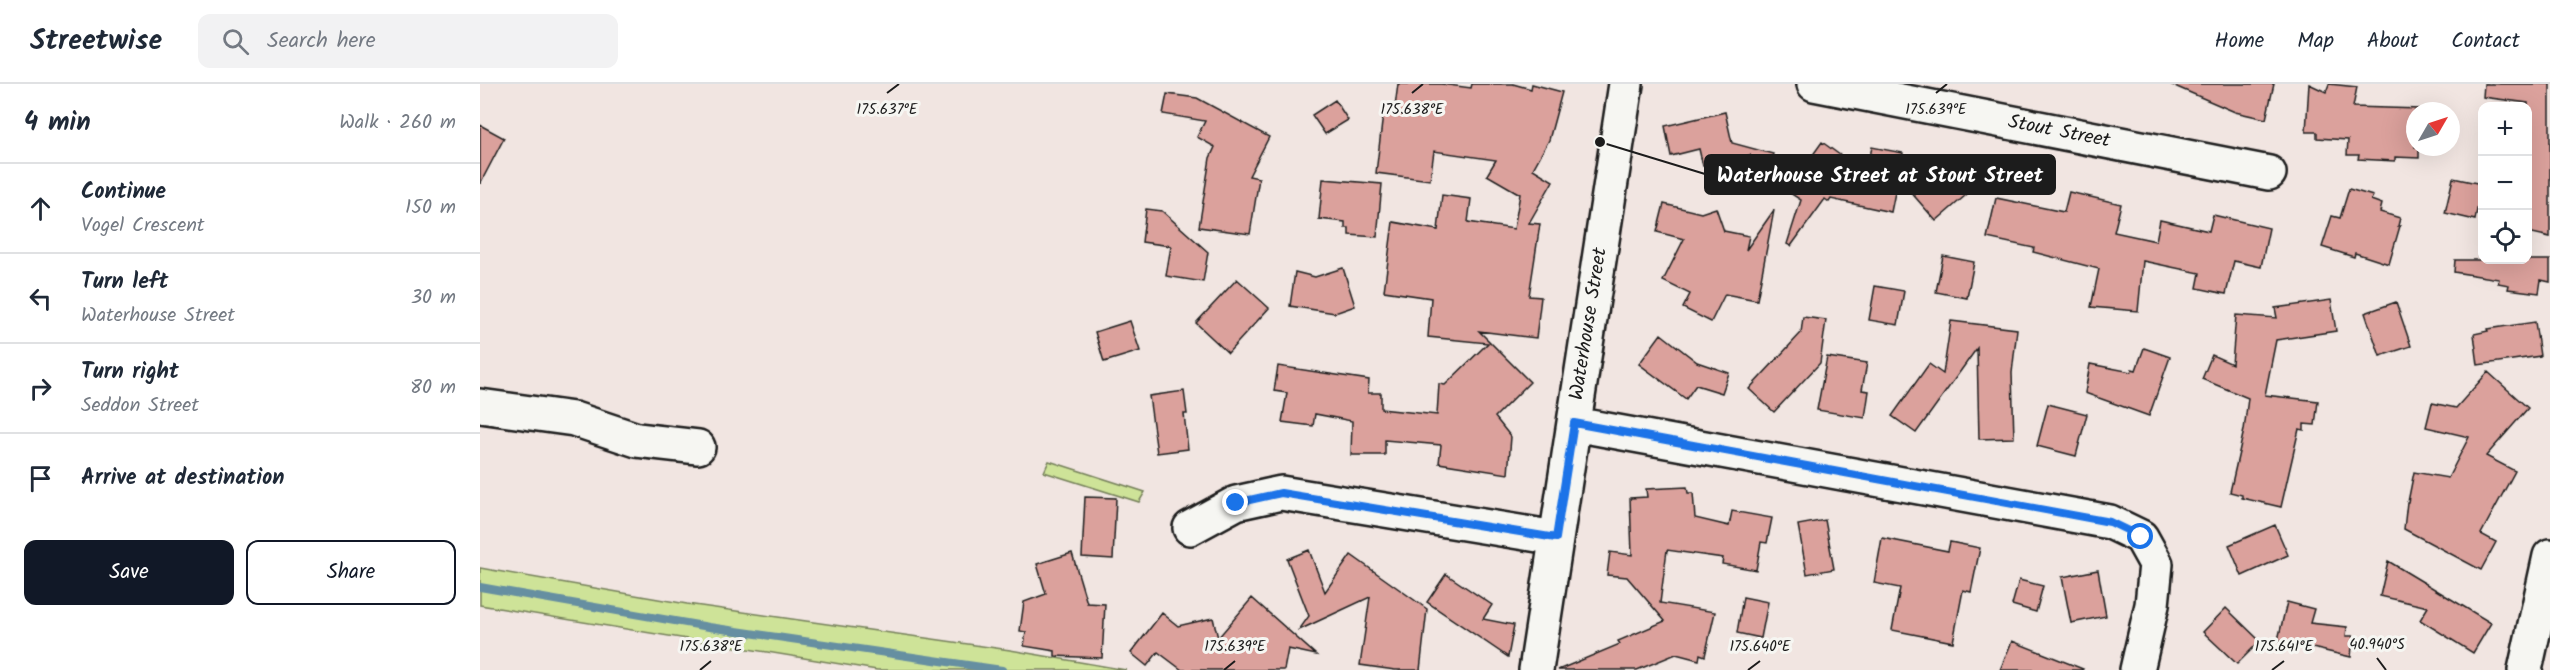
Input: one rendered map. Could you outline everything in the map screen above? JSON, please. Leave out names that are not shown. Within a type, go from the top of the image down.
[{"type":"street","name":"Waterhouse Street","points":[[1536,670],[1626,84]]},
{"type":"street","name":"Stout Street","points":[[1814,84],[2269,173]]},
{"type":"street","points":[[480,406],[574,419],[638,440],[698,447]]},
{"type":"street","points":[[1574,423],[2110,522],[2141,537],[2157,564],[2152,605],[2137,670]]},
{"type":"street","points":[[1190,528],[1236,503],[1281,493],[1556,538]]},
{"type":"street","points":[[2525,670],[2550,556]]},
{"type":"green space","points":[[1049,461],[1145,492],[1139,502],[1044,472]]},
{"type":"green space","points":[[480,568],[687,604],[1010,650],[1126,670],[877,670],[480,605]]},
{"type":"building","points":[[1398,84],[1441,84],[1471,88],[1472,84],[1513,84],[1531,89],[1532,84],[1562,92],[1549,140],[1533,169],[1553,181],[1529,223],[1540,224],[1529,296],[1541,297],[1536,338],[1479,331],[1530,382],[1495,417],[1511,437],[1508,474],[1439,463],[1441,445],[1385,440],[1385,455],[1351,455],[1352,421],[1315,414],[1313,426],[1282,422],[1287,393],[1274,391],[1278,366],[1369,380],[1368,393],[1381,393],[1381,409],[1437,415],[1439,384],[1445,385],[1488,343],[1428,337],[1431,298],[1384,291],[1393,222],[1438,230],[1442,195],[1471,199],[1468,222],[1514,229],[1520,194],[1487,175],[1496,160],[1434,151],[1430,180],[1376,173],[1384,106],[1395,107]]},
{"type":"building","points":[[2170,84],[2274,84],[2266,119],[2235,112]]},
{"type":"building","points":[[2309,84],[2326,92],[2329,84],[2357,87],[2353,107],[2406,109],[2406,156],[2419,156],[2419,158],[2395,157],[2395,161],[2358,159],[2359,155],[2347,155],[2348,140],[2317,138],[2317,132],[2306,132]]},
{"type":"building","points":[[2484,84],[2550,84],[2550,237],[2532,233],[2532,102],[2483,97]]},
{"type":"building","points":[[1167,94],[1197,98],[1269,137],[1249,176],[1259,178],[1250,234],[1199,227],[1210,158],[1215,147],[1197,137],[1205,121],[1163,114]]},
{"type":"building","points":[[1335,100],[1348,120],[1325,134],[1312,115]]},
{"type":"building","points":[[1725,112],[1732,143],[1773,154],[1765,183],[1744,176],[1750,155],[1703,166],[1699,149],[1671,156],[1665,126]]},
{"type":"building","points":[[480,125],[504,138],[480,184]]},
{"type":"building","points":[[1822,142],[1866,174],[1872,147],[1903,153],[1891,212],[1831,199],[1829,202],[1825,199],[1791,246],[1787,244],[1801,200],[1787,191]]},
{"type":"building","points":[[1948,157],[1953,163],[1959,159],[1980,183],[1936,221],[1909,190]]},
{"type":"building","points":[[2453,178],[2478,183],[2475,220],[2445,213]]},
{"type":"building","points":[[1323,179],[1382,184],[1377,237],[1349,235],[1349,228],[1345,228],[1345,222],[1319,219]]},
{"type":"building","points":[[2349,189],[2373,196],[2371,200],[2382,204],[2380,212],[2400,218],[2398,226],[2400,226],[2389,264],[2355,253],[2354,257],[2322,247],[2332,216],[2340,218]]},
{"type":"building","points":[[2069,192],[2121,204],[2114,232],[2156,241],[2160,220],[2209,231],[2213,215],[2269,228],[2261,267],[2234,261],[2226,294],[2197,288],[2200,273],[2143,261],[2138,311],[2091,307],[2099,269],[2033,252],[2034,248],[1987,238],[1996,198],[2064,212]]},
{"type":"building","points":[[1664,204],[1701,213],[1716,208],[1724,231],[1749,236],[1746,250],[1774,210],[1757,300],[1725,294],[1711,322],[1683,308],[1690,294],[1663,281],[1684,239],[1657,232]]},
{"type":"building","points":[[1146,209],[1162,211],[1208,252],[1203,282],[1166,276],[1171,246],[1142,242]]},
{"type":"building","points":[[1943,256],[1974,262],[1967,298],[1936,292]]},
{"type":"building","points":[[2455,260],[2478,260],[2478,264],[2532,264],[2532,260],[2550,260],[2550,282],[2541,280],[2539,293],[2508,289],[2509,285],[2498,283],[2499,279],[2454,272]]},
{"type":"building","points":[[1343,268],[1355,306],[1335,313],[1290,306],[1295,272],[1315,277]]},
{"type":"building","points":[[1237,279],[1269,308],[1228,353],[1196,323]]},
{"type":"building","points":[[1875,286],[1904,291],[1898,325],[1869,320]]},
{"type":"building","points":[[2331,300],[2336,331],[2276,340],[2265,395],[2318,401],[2315,425],[2304,424],[2304,430],[2299,429],[2281,507],[2242,498],[2242,495],[2230,492],[2244,430],[2248,398],[2202,379],[2212,355],[2232,364],[2236,315],[2277,318],[2275,308]]},
{"type":"building","points":[[2396,302],[2411,346],[2380,356],[2365,313]]},
{"type":"building","points":[[1803,317],[1826,320],[1820,363],[1774,412],[1749,389],[1801,333]]},
{"type":"building","points":[[1130,321],[1140,351],[1104,362],[1095,332]]},
{"type":"building","points":[[1951,321],[2017,329],[2012,373],[2014,438],[1979,439],[1977,348],[1916,433],[1892,416],[1929,364],[1943,374]]},
{"type":"building","points":[[2535,322],[2540,356],[2478,365],[2474,334],[2488,331],[2487,329]]},
{"type":"building","points":[[1661,334],[1697,362],[1729,373],[1722,393],[1696,385],[1686,399],[1639,364]]},
{"type":"building","points":[[2144,348],[2170,357],[2149,416],[2085,393],[2090,364],[2131,372],[2132,369],[2136,370]]},
{"type":"building","points":[[1827,357],[1867,363],[1862,390],[1869,391],[1865,418],[1817,410]]},
{"type":"building","points":[[2488,372],[2528,408],[2486,456],[2515,471],[2481,534],[2496,542],[2481,570],[2404,529],[2414,472],[2448,478],[2469,437],[2426,427],[2432,403],[2456,408]]},
{"type":"building","points":[[1184,391],[1188,449],[1157,453],[1149,396]]},
{"type":"building","points":[[2048,404],[2087,414],[2076,456],[2037,446]]},
{"type":"building","points":[[1687,487],[1688,493],[1693,493],[1695,518],[1729,526],[1732,511],[1772,518],[1767,543],[1761,542],[1756,570],[1722,564],[1723,558],[1667,550],[1660,603],[1715,612],[1705,656],[1700,654],[1699,660],[1676,654],[1637,670],[1558,670],[1620,644],[1618,641],[1665,621],[1627,577],[1607,575],[1610,552],[1632,555],[1630,498],[1647,497],[1646,489]]},
{"type":"building","points":[[1085,497],[1116,498],[1113,559],[1082,557]]},
{"type":"building","points":[[1825,520],[1834,569],[1807,574],[1798,525]]},
{"type":"building","points":[[2275,525],[2288,555],[2242,576],[2229,545]]},
{"type":"building","points":[[1882,538],[1948,551],[1950,542],[1980,548],[1971,592],[1963,590],[1953,642],[1892,630],[1900,588],[1874,583]]},
{"type":"building","points":[[1309,550],[1325,592],[1351,555],[1427,609],[1420,670],[1395,670],[1360,665],[1370,597],[1299,630],[1309,616],[1287,559]]},
{"type":"building","points":[[1072,553],[1087,603],[1105,604],[1102,658],[1055,656],[1055,651],[1024,646],[1026,632],[1020,631],[1024,602],[1046,594],[1037,564]]},
{"type":"building","points":[[2388,561],[2491,623],[2473,653],[2420,620],[2428,607],[2380,596]]},
{"type":"building","points":[[2098,570],[2106,616],[2071,623],[2062,577]]},
{"type":"building","points":[[1446,574],[1492,605],[1483,619],[1514,625],[1508,657],[1427,602]]},
{"type":"building","points":[[2019,580],[2043,586],[2036,612],[2012,605]]},
{"type":"building","points":[[1743,597],[1768,602],[1761,638],[1737,633]]},
{"type":"building","points":[[1252,598],[1316,655],[1288,649],[1284,670],[1182,670],[1158,652],[1147,666],[1131,653],[1162,613],[1178,626],[1213,618],[1218,638]]},
{"type":"building","points":[[2287,602],[2314,609],[2310,623],[2347,627],[2346,636],[2353,636],[2351,657],[2278,640]]},
{"type":"building","points":[[2226,608],[2260,641],[2237,664],[2203,632]]},
{"type":"building","points":[[2012,641],[2083,669],[2000,670]]},
{"type":"waterway","points":[[480,587],[709,627],[1002,670]]},
{"type":"place","name":"Waterhouse Street at Stout Street","points":[[1600,142]]},
{"type":"route","points":[[1236,503],[1281,493],[1556,538],[1574,423],[1684,446],[2110,522],[2141,537]]}]
